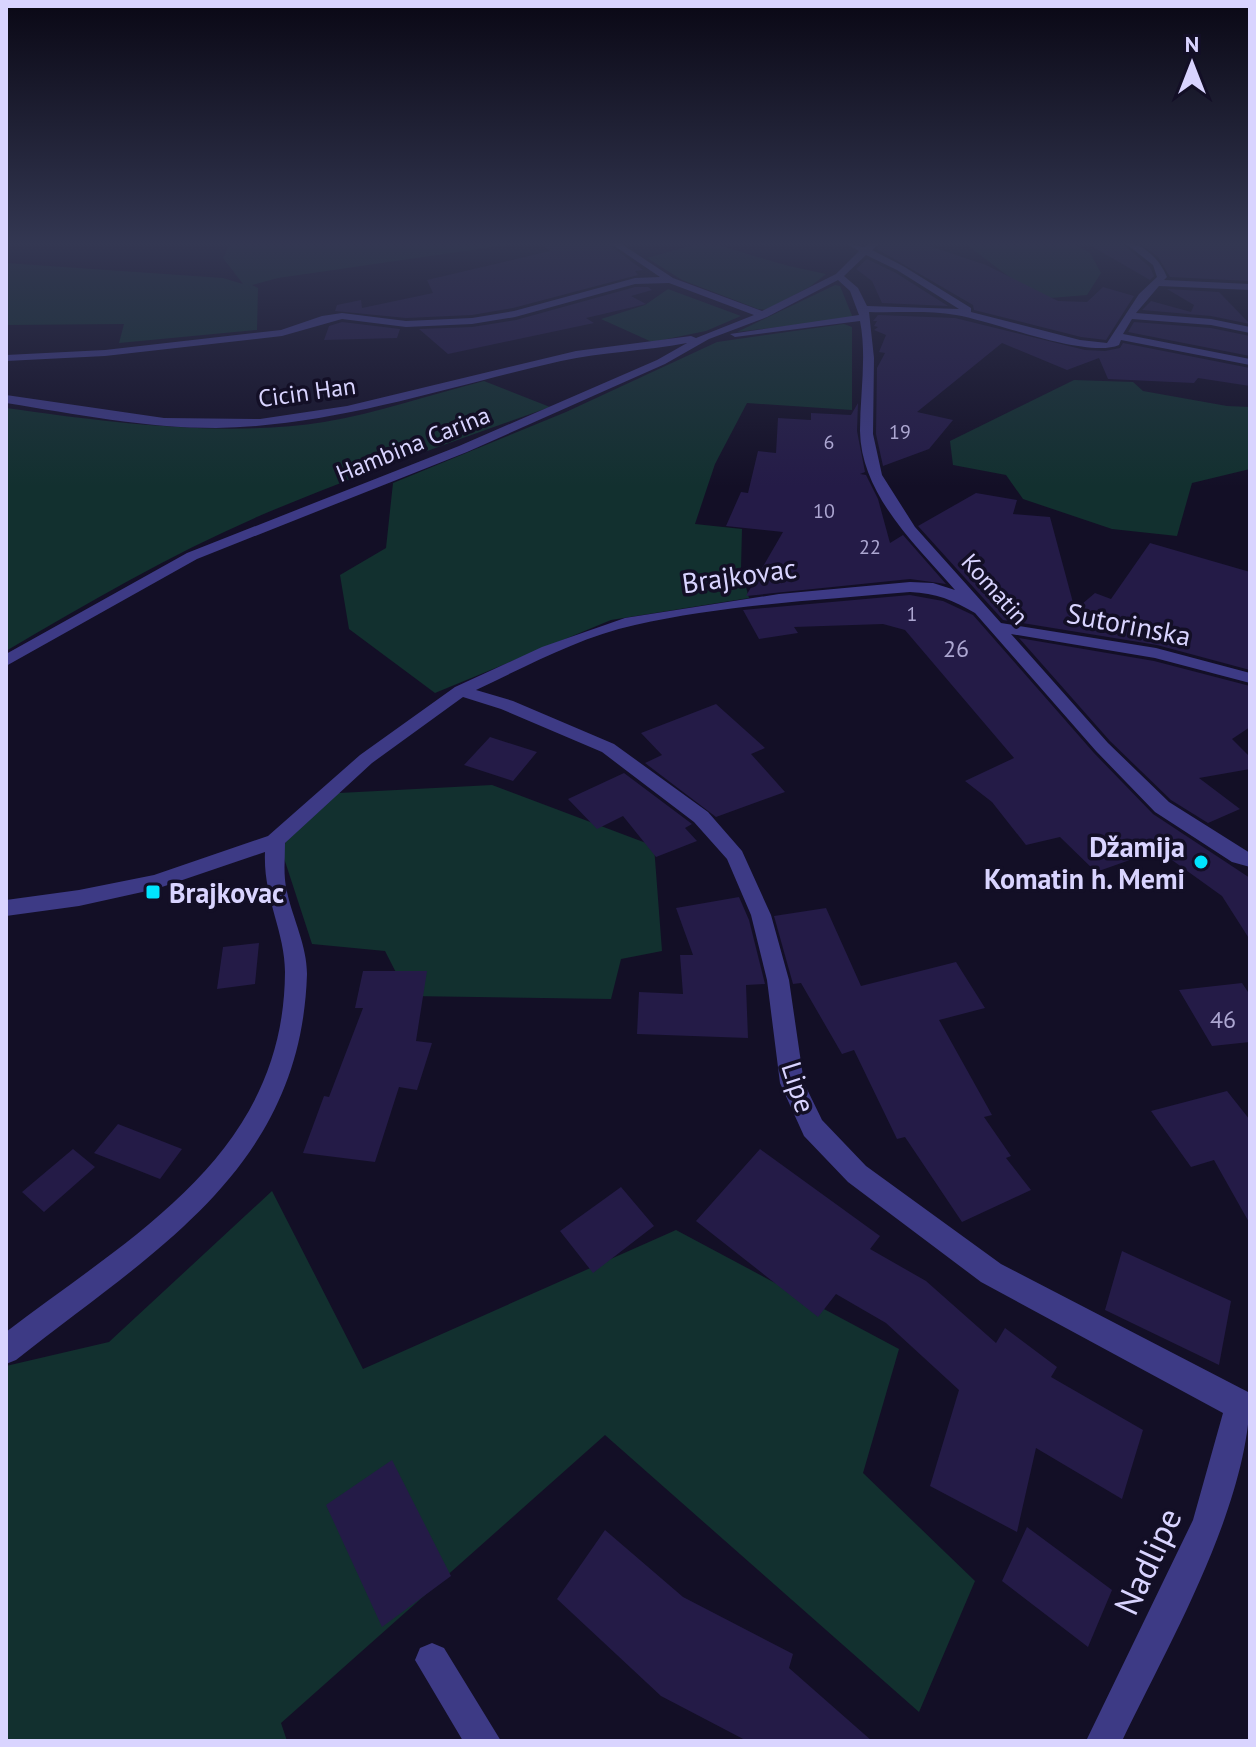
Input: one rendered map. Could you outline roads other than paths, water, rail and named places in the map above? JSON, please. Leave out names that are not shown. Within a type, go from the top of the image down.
[{"type":"street","points":[[6,358],[105,353],[282,333],[307,325]]},
{"type":"street","name":"Hambina Carina","points":[[6,661],[65,630],[154,574],[192,556],[573,403],[661,362],[705,337],[738,325]]},
{"type":"street","points":[[705,337],[787,325]]},
{"type":"street","name":"Komatin","points":[[866,325],[869,340],[864,420],[869,458],[889,501],[910,530],[1102,747],[1162,807],[1239,857],[1250,860]]},
{"type":"street","points":[[1012,325],[1080,343],[1108,346],[1115,343],[1124,325]]},
{"type":"street","points":[[1223,325],[1250,330]]},
{"type":"street","points":[[1116,336],[1250,362]]},
{"type":"street","name":"Cicin Han","points":[[6,399],[173,422],[216,424],[271,421],[332,415],[562,357],[705,337]]},
{"type":"street","name":"Brajkovac","points":[[6,908],[79,898],[156,882],[275,841],[366,759],[461,691],[548,650],[631,621],[779,599],[910,587],[933,588],[957,596],[984,612]]},
{"type":"street","name":"Sutorinska","points":[[998,627],[1156,653],[1250,678]]},
{"type":"street","name":"Lipe","points":[[461,691],[507,705],[617,753],[701,817],[735,856],[761,915],[778,980],[792,1083],[813,1128],[857,1174],[991,1273],[1245,1407]]},
{"type":"street","points":[[6,1350],[129,1258],[198,1200],[249,1139],[283,1068],[294,1012],[296,969],[275,886],[275,841]]},
{"type":"street","name":"Nadlipe","points":[[1104,1741],[1208,1524],[1245,1407]]},
{"type":"street","points":[[432,1660],[483,1741]]},
{"type":"place","name":"Džamija Komatin h. Memi","points":[[1201,862]]},
{"type":"place","name":"Brajkovac","points":[[153,892]]}]
